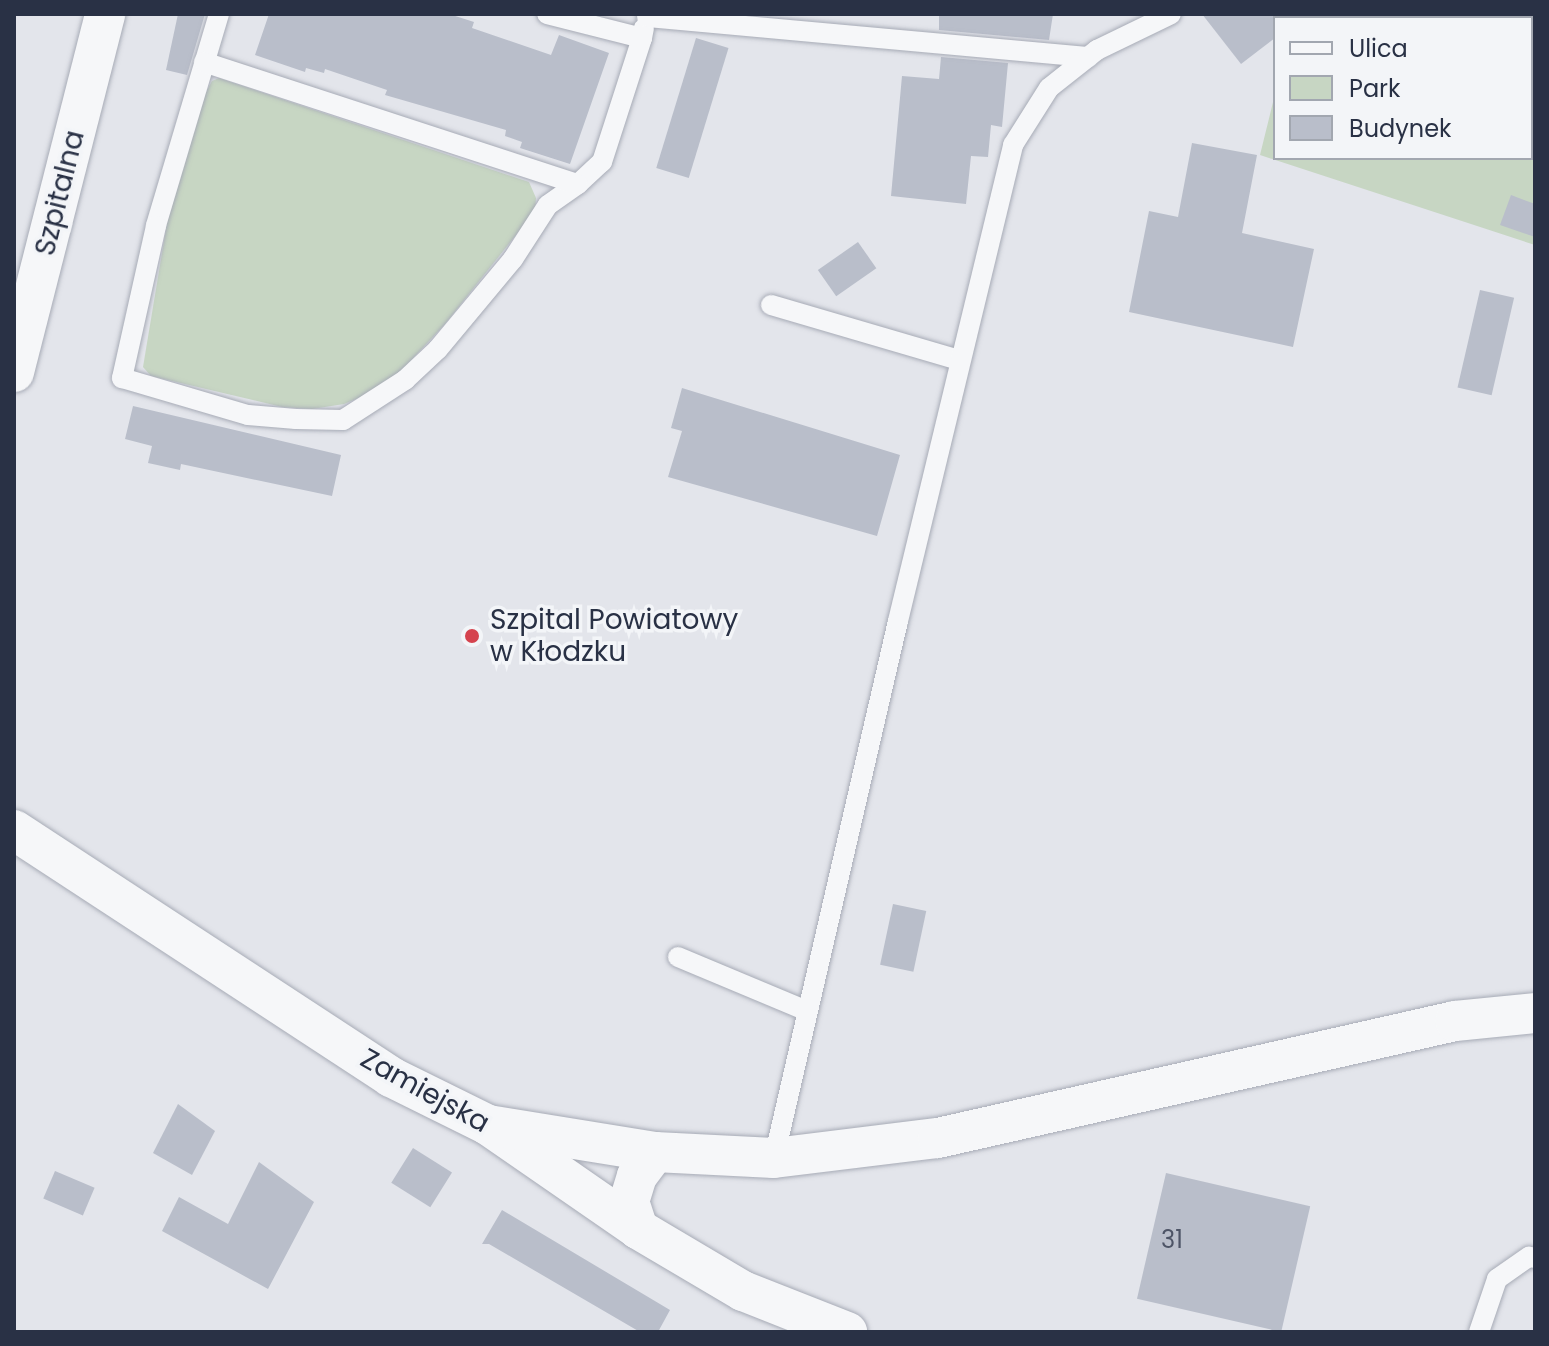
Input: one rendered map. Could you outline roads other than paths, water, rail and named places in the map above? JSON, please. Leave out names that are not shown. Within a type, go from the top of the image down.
[{"type":"street","name":"Szpitalna","points":[[14,372],[105,14]]},
{"type":"street","name":"Zamiejska","points":[[14,830],[391,1077],[488,1125],[638,1229],[743,1291],[847,1332]]},
{"type":"street","points":[[488,1125],[655,1152],[774,1158],[938,1138],[1441,1024],[1535,1013]]},
{"type":"street","points":[[638,1229],[629,1202],[637,1176],[655,1152]]},
{"type":"lane","points":[[219,14],[156,226],[122,378],[248,415],[343,420],[405,380],[438,349],[513,259],[548,205],[602,162],[647,15],[1088,57]]},
{"type":"lane","points":[[547,14],[642,38]]},
{"type":"lane","points":[[774,1158],[959,360],[1013,145],[1049,88],[1088,57],[1171,14]]},
{"type":"lane","points":[[204,62],[578,184]]},
{"type":"lane","points":[[771,305],[959,360]]},
{"type":"lane","points":[[678,957],[807,1011]]},
{"type":"lane","points":[[1479,1332],[1497,1279],[1529,1257],[1535,1258]]},
{"type":"place","name":"Szpital Powiatowy w Kłodzku","points":[[472,636]]}]
